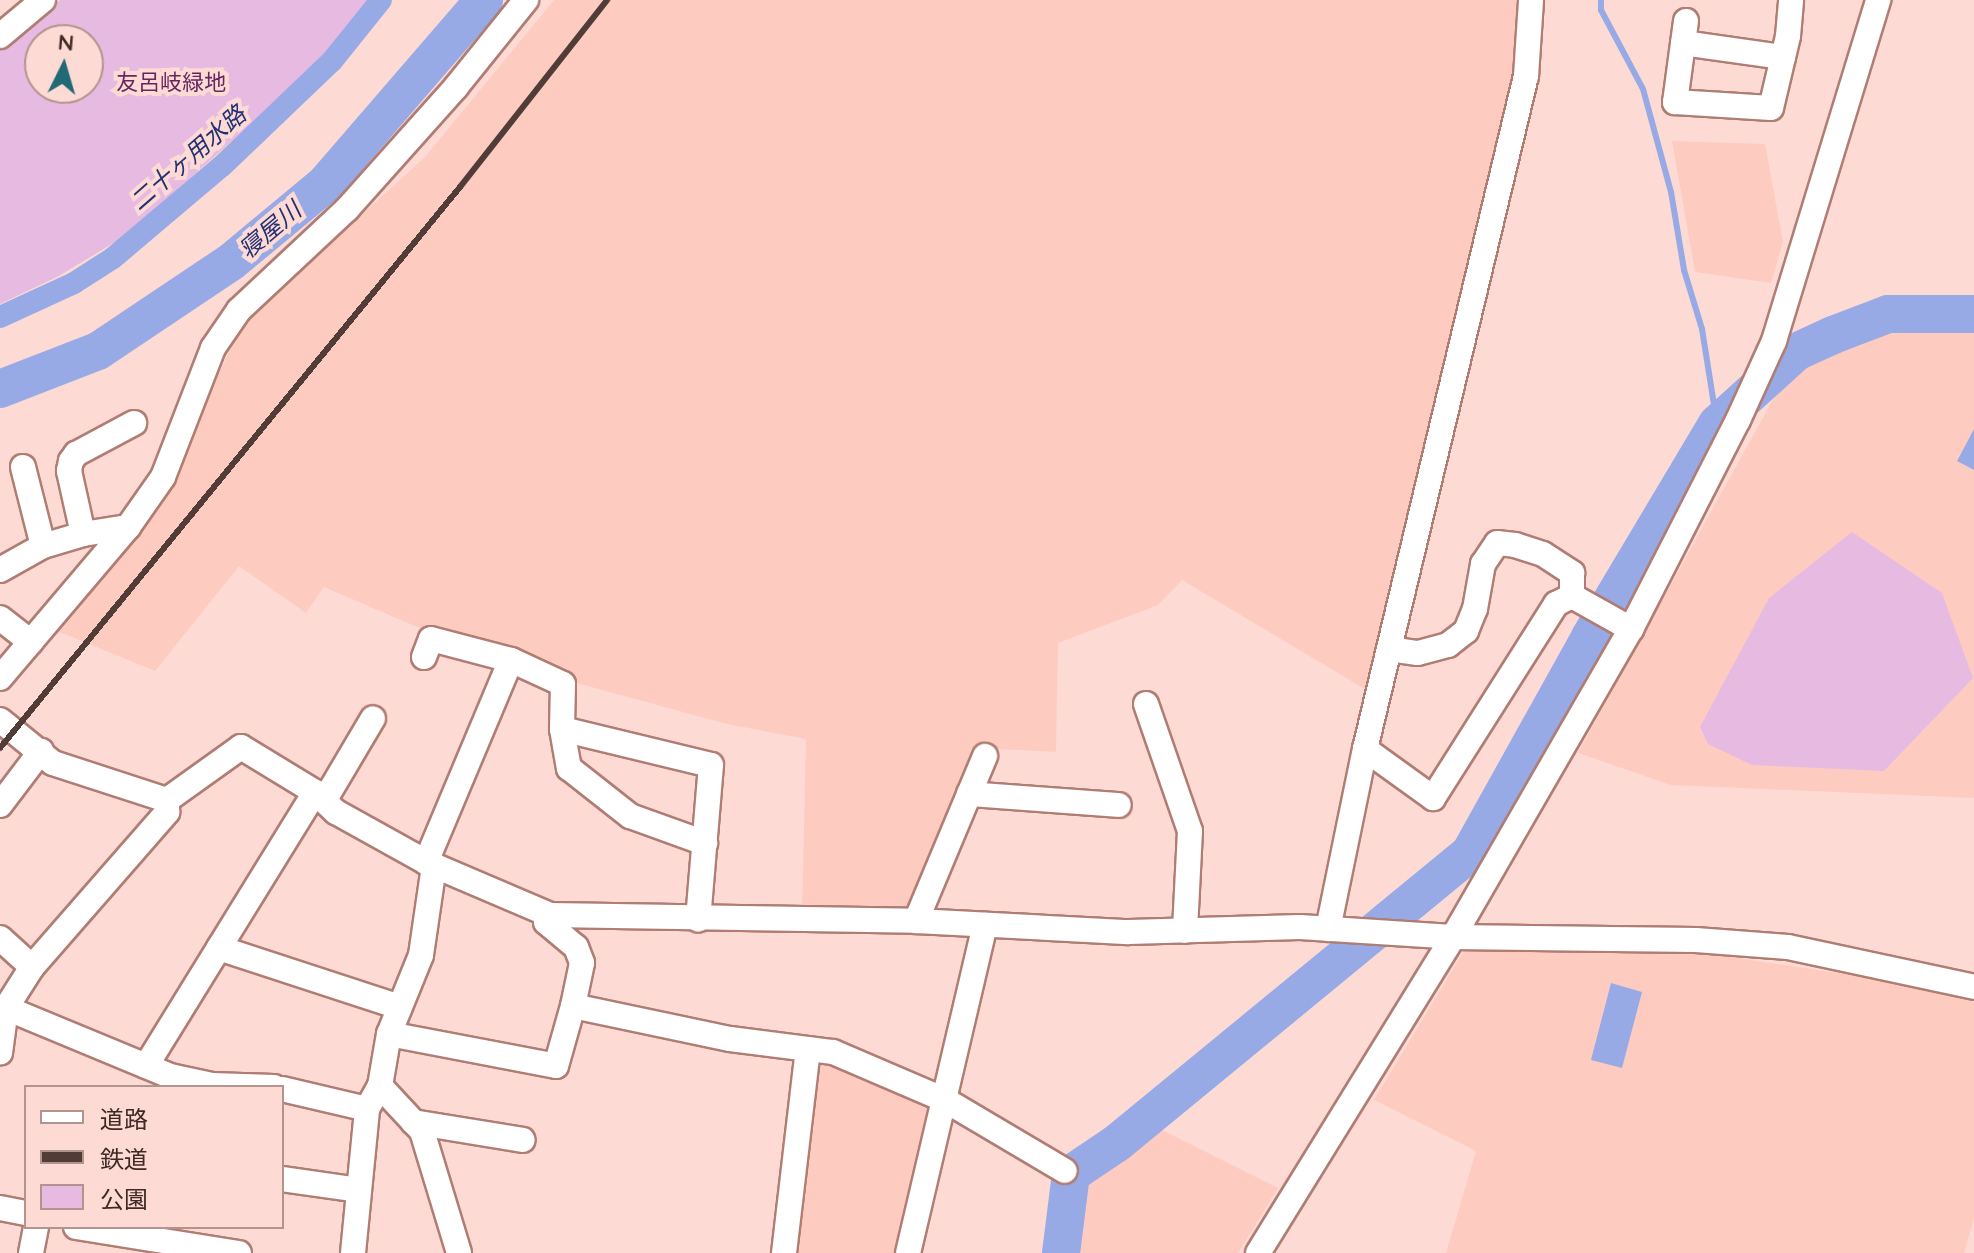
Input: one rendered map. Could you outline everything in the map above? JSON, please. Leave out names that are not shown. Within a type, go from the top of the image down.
[{"type":"street","points":[[0,36],[43,0]]},
{"type":"street","points":[[0,678],[128,527],[163,477],[213,348],[239,310],[280,268],[347,209],[456,87],[526,0]]},
{"type":"street","points":[[1328,929],[1365,749],[1526,76],[1531,0]]},
{"type":"street","points":[[1783,57],[1685,32],[1675,102],[1771,108],[1783,57],[1791,0]]},
{"type":"street","points":[[1258,1253],[1453,937],[1631,629],[1774,341],[1878,0]]},
{"type":"street","points":[[83,534],[69,471],[71,461],[76,454],[134,423]]},
{"type":"street","points":[[23,467],[43,546]]},
{"type":"street","points":[[1,566],[43,546],[83,534],[128,527]]},
{"type":"street","points":[[1389,649],[1418,653],[1448,645],[1466,631],[1475,609],[1483,564],[1497,543],[1543,554],[1572,573],[1572,596]]},
{"type":"street","points":[[1572,596],[1631,629]]},
{"type":"street","points":[[1365,749],[1433,798],[1556,604],[1572,596]]},
{"type":"street","points":[[0,618],[31,642]]},
{"type":"street","points":[[424,657],[431,639],[511,660],[563,684],[562,729],[569,768],[630,816],[705,843]]},
{"type":"street","points":[[353,1253],[367,1109],[380,1086],[389,1034],[421,955],[430,864],[511,660]]},
{"type":"street","points":[[1146,704],[1190,831],[1185,931]]},
{"type":"street","points":[[146,1066],[219,948],[373,718]]},
{"type":"street","points":[[0,720],[53,763],[167,800]]},
{"type":"street","points":[[562,729],[711,765],[698,919]]},
{"type":"street","points":[[167,800],[241,747],[320,796],[336,812],[430,864],[550,915],[916,921],[1129,932],[1328,929],[1453,937],[1696,940],[1788,947],[1974,987]]},
{"type":"street","points":[[0,805],[41,751]]},
{"type":"street","points":[[916,921],[985,756]]},
{"type":"street","points":[[969,794],[1119,805]]},
{"type":"street","points":[[0,1053],[6,1008],[32,967],[167,812],[167,800]]},
{"type":"street","points":[[389,1034],[556,1066],[582,963],[576,947],[546,922],[550,915]]},
{"type":"street","points":[[908,1253],[985,925]]},
{"type":"street","points":[[0,938],[32,967]]},
{"type":"street","points":[[219,948],[400,1007]]},
{"type":"street","points":[[573,1006],[730,1039],[833,1052],[945,1100],[1065,1171]]},
{"type":"street","points":[[6,1008],[146,1066],[169,1082],[212,1085]]},
{"type":"street","points":[[784,1253],[808,1049]]},
{"type":"street","points":[[380,1086],[422,1131],[459,1253]]},
{"type":"street","points":[[284,1089],[367,1109]]},
{"type":"street","points":[[413,1122],[523,1140]]},
{"type":"street","points":[[284,1179],[358,1190]]},
{"type":"street","points":[[0,1208],[24,1213]]},
{"type":"street","points":[[31,1253],[36,1229]]},
{"type":"street","points":[[94,1229],[229,1244]]},
{"type":"shaded area","points":[[554,0],[1521,0],[1514,73],[1368,691],[1182,580],[1158,605],[1058,643],[1056,752],[982,748],[906,916],[802,912],[806,739],[727,724],[580,684],[520,658],[422,629],[324,587],[306,613],[239,566],[155,671],[55,630],[170,480],[242,324],[425,157]]},
{"type":"shaded area","points":[[1672,141],[1765,144],[1783,242],[1771,283],[1695,272]]},
{"type":"shaded area","points":[[1888,318],[1974,318],[1974,798],[1671,785],[1578,753],[1798,354]]},
{"type":"shaded area","points":[[1467,946],[1704,953],[1897,982],[1974,1002],[1974,1218],[1964,1253],[1446,1253],[1476,1151],[1374,1100]]},
{"type":"shaded area","points":[[817,1061],[843,1064],[931,1099],[901,1253],[792,1253]]},
{"type":"shaded area","points":[[1160,1129],[1278,1188],[1238,1253],[1079,1253],[1089,1181]]},
{"type":"green space","name":"友呂岐緑地","points":[[60,0],[369,0],[355,23],[311,71],[125,236],[59,276],[0,304],[0,50],[24,30],[24,104],[104,104],[104,24],[31,24]]},
{"type":"green space","points":[[1852,532],[1942,593],[1973,678],[1884,771],[1752,765],[1708,744],[1700,727],[1769,598]]},
{"type":"water","points":[[1974,429],[1974,470],[1957,461]]},
{"type":"water","points":[[1611,983],[1642,992],[1622,1068],[1591,1060]]},
{"type":"waterway","name":"二十ヶ用水路","points":[[0,317],[74,283],[113,258],[222,166],[332,61],[381,0]]},
{"type":"waterway","name":"寝屋川","points":[[0,389],[98,351],[231,262],[326,183],[484,0]]},
{"type":"waterway","points":[[1601,0],[1601,10],[1643,89],[1671,192],[1684,270],[1702,329],[1717,424]]},
{"type":"waterway","points":[[1061,1253],[1071,1174],[1117,1143],[1470,853],[1590,637],[1717,424],[1796,352],[1833,335],[1888,314],[1974,314]]},
{"type":"railway","points":[[0,748],[460,187],[607,0]]}]
